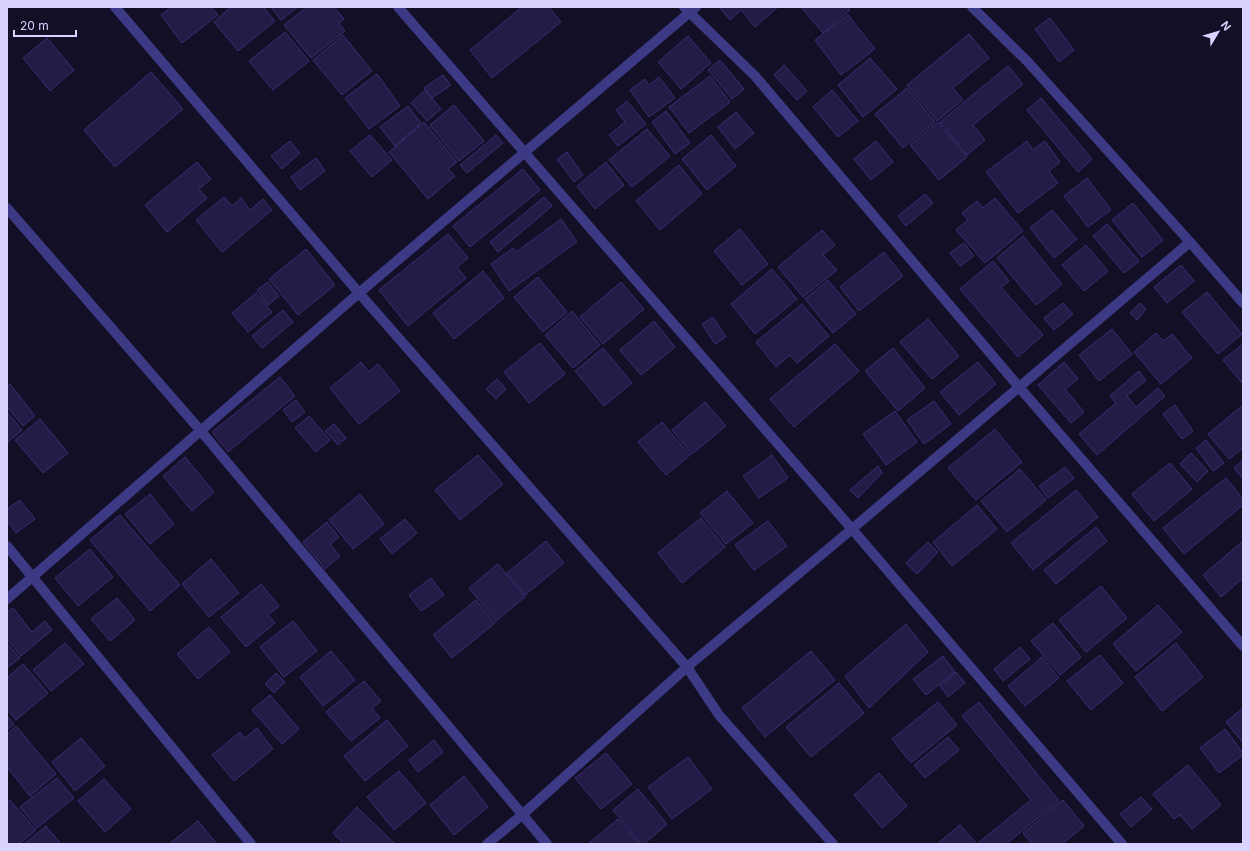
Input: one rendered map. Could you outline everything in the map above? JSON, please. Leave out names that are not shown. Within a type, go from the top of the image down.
[{"type":"street","points":[[115,7],[359,292],[687,667],[719,715],[833,844]]},
{"type":"street","points":[[398,7],[852,529],[1122,844]]},
{"type":"street","points":[[972,7],[1027,61],[1243,303]]},
{"type":"street","points":[[7,599],[359,292],[525,152],[690,9],[755,76],[1019,387],[1243,646]]},
{"type":"street","points":[[7,208],[200,430],[547,844]]},
{"type":"street","points":[[487,844],[522,815],[687,667],[1190,242]]},
{"type":"street","points":[[7,546],[251,844]]},
{"type":"building","points":[[171,7],[211,7],[218,15],[182,43],[161,15]]},
{"type":"building","points":[[231,7],[263,7],[275,21],[238,51],[214,22]]},
{"type":"building","points":[[271,7],[298,7],[281,20]]},
{"type":"building","points":[[307,7],[334,7],[344,19],[339,23],[345,31],[311,58],[284,25]]},
{"type":"building","points":[[522,7],[549,7],[561,22],[492,78],[470,50]]},
{"type":"building","points":[[719,7],[778,7],[755,27],[741,10],[730,20]]},
{"type":"building","points":[[801,7],[847,7],[850,10],[823,33]]},
{"type":"building","points":[[848,15],[875,49],[841,75],[815,40]]},
{"type":"building","points":[[1050,18],[1074,50],[1059,62],[1035,29]]},
{"type":"building","points":[[285,32],[309,61],[273,90],[249,61]]},
{"type":"building","points":[[969,34],[989,58],[953,88],[963,100],[937,121],[907,85]]},
{"type":"building","points":[[343,35],[372,71],[342,95],[313,60]]},
{"type":"building","points":[[688,36],[711,63],[681,89],[658,62]]},
{"type":"building","points":[[47,38],[74,70],[50,91],[23,58]]},
{"type":"building","points":[[870,58],[897,89],[863,117],[838,85]]},
{"type":"building","points":[[720,60],[744,89],[732,99],[708,70]]},
{"type":"building","points":[[784,65],[807,91],[797,100],[774,75]]},
{"type":"building","points":[[1008,66],[1023,84],[973,125],[985,140],[967,155],[940,122]]},
{"type":"building","points":[[151,72],[183,109],[115,167],[84,130]]},
{"type":"building","points":[[377,74],[400,106],[369,129],[345,98]]},
{"type":"building","points":[[443,75],[451,85],[432,98],[424,88]]},
{"type":"building","points":[[710,76],[730,102],[689,133],[669,107]]},
{"type":"building","points":[[659,77],[675,98],[649,117],[630,90],[645,79],[649,85]]},
{"type":"building","points":[[907,88],[935,122],[903,148],[875,114]]},
{"type":"building","points":[[425,90],[441,109],[427,121],[411,103]]},
{"type":"building","points":[[832,90],[858,121],[838,137],[813,107]]},
{"type":"building","points":[[1041,98],[1092,159],[1078,172],[1027,110]]},
{"type":"building","points":[[627,101],[646,124],[618,146],[609,135],[625,122],[616,110]]},
{"type":"building","points":[[454,105],[484,141],[459,161],[430,125]]},
{"type":"building","points":[[408,106],[421,123],[395,146],[380,127]]},
{"type":"building","points":[[666,111],[690,143],[675,154],[652,122]]},
{"type":"building","points":[[736,112],[754,133],[735,149],[718,127]]},
{"type":"building","points":[[424,122],[457,162],[448,169],[455,176],[428,199],[389,152]]},
{"type":"building","points":[[938,122],[967,157],[939,180],[910,145]]},
{"type":"building","points":[[647,129],[670,156],[632,187],[609,160]]},
{"type":"building","points":[[370,135],[392,160],[372,177],[350,151]]},
{"type":"building","points":[[496,135],[503,143],[467,173],[460,165]]},
{"type":"building","points":[[711,135],[736,166],[707,190],[682,159]]},
{"type":"building","points":[[290,141],[300,153],[282,169],[271,156]]},
{"type":"building","points":[[876,141],[893,162],[871,180],[854,159]]},
{"type":"building","points":[[1027,141],[1033,150],[1045,141],[1060,162],[1049,171],[1058,183],[1018,213],[986,172]]},
{"type":"building","points":[[567,152],[583,175],[574,182],[557,159]]},
{"type":"building","points":[[316,158],[325,171],[300,190],[291,177]]},
{"type":"building","points":[[197,162],[211,179],[199,189],[207,198],[167,232],[145,205]]},
{"type":"building","points":[[606,162],[624,185],[595,209],[577,186]]},
{"type":"building","points":[[679,165],[702,194],[660,230],[636,201]]},
{"type":"building","points":[[523,169],[540,190],[470,247],[453,226]]},
{"type":"building","points":[[1087,178],[1111,210],[1088,227],[1064,196]]},
{"type":"building","points":[[925,194],[933,203],[906,226],[898,216]]},
{"type":"building","points":[[224,197],[232,206],[241,198],[250,210],[263,199],[272,210],[222,252],[196,220]]},
{"type":"building","points":[[544,197],[552,206],[498,252],[490,242]]},
{"type":"building","points":[[995,198],[1023,231],[985,263],[956,230],[968,220],[962,213],[977,201],[983,208]]},
{"type":"building","points":[[1133,203],[1163,240],[1142,257],[1112,220]]},
{"type":"building","points":[[1052,210],[1077,239],[1054,258],[1030,228]]},
{"type":"building","points":[[561,219],[577,242],[509,291],[491,264],[513,248],[516,252]]},
{"type":"building","points":[[1107,224],[1139,261],[1124,273],[1093,236]]},
{"type":"building","points":[[740,229],[768,264],[742,285],[714,251]]},
{"type":"building","points":[[822,230],[835,245],[823,255],[837,270],[803,297],[778,267]]},
{"type":"building","points":[[448,234],[468,258],[457,267],[466,278],[408,326],[379,290]]},
{"type":"building","points":[[1023,236],[1062,284],[1036,305],[997,258]]},
{"type":"building","points":[[964,243],[974,256],[960,266],[950,253]]},
{"type":"building","points":[[1086,245],[1108,271],[1084,291],[1062,265]]},
{"type":"building","points":[[306,249],[335,285],[298,315],[269,279]]},
{"type":"building","points":[[884,252],[903,276],[859,311],[840,287]]},
{"type":"building","points":[[993,261],[1009,281],[1001,287],[1043,335],[1018,357],[960,289]]},
{"type":"building","points":[[1181,265],[1194,281],[1167,303],[1154,287]]},
{"type":"building","points":[[772,269],[797,299],[755,334],[731,304]]},
{"type":"building","points":[[483,271],[504,298],[454,339],[433,313]]},
{"type":"building","points":[[538,277],[567,312],[543,332],[514,297]]},
{"type":"building","points":[[828,280],[856,314],[833,333],[805,299]]},
{"type":"building","points":[[268,282],[279,296],[268,305],[257,290]]},
{"type":"building","points":[[621,282],[644,309],[603,344],[580,317]]},
{"type":"building","points":[[1207,292],[1242,334],[1218,354],[1182,312]]},
{"type":"building","points":[[256,293],[272,312],[248,332],[232,313]]},
{"type":"building","points":[[1063,303],[1073,314],[1054,330],[1044,318]]},
{"type":"building","points":[[1140,303],[1146,309],[1137,320],[1130,313]]},
{"type":"building","points":[[802,304],[829,336],[797,363],[790,355],[776,367],[756,342]]},
{"type":"building","points":[[283,310],[293,322],[262,348],[252,336]]},
{"type":"building","points":[[572,311],[600,345],[573,368],[545,335]]},
{"type":"building","points":[[713,317],[726,337],[715,344],[702,324]]},
{"type":"building","points":[[928,319],[959,356],[932,379],[900,342]]},
{"type":"building","points":[[654,321],[675,347],[641,375],[620,350]]},
{"type":"building","points":[[1112,329],[1132,354],[1099,381],[1079,355]]},
{"type":"building","points":[[1156,333],[1163,341],[1172,334],[1192,358],[1161,384],[1134,352]]},
{"type":"building","points":[[540,343],[565,374],[529,403],[504,372]]},
{"type":"building","points":[[835,344],[859,371],[794,427],[770,399]]},
{"type":"building","points":[[1243,344],[1243,384],[1223,360]]},
{"type":"building","points":[[603,348],[632,383],[604,406],[575,371]]},
{"type":"building","points":[[893,348],[925,388],[898,411],[865,371]]},
{"type":"building","points":[[361,362],[369,372],[378,364],[400,391],[359,424],[330,388]]},
{"type":"building","points":[[978,362],[996,384],[959,415],[940,392]]},
{"type":"building","points":[[1064,362],[1078,379],[1065,389],[1084,412],[1071,423],[1038,385]]},
{"type":"building","points":[[1139,371],[1146,380],[1127,396],[1136,407],[1158,388],[1165,396],[1097,455],[1079,434],[1116,403],[1110,396]]},
{"type":"building","points":[[280,377],[295,396],[228,452],[212,432]]},
{"type":"building","points":[[497,379],[506,389],[496,399],[486,389]]},
{"type":"building","points":[[10,384],[35,416],[23,426],[7,407],[7,387]]},
{"type":"building","points":[[296,400],[305,412],[292,422],[283,410]]},
{"type":"building","points":[[934,401],[951,424],[924,444],[907,420]]},
{"type":"building","points":[[705,402],[726,426],[692,454],[672,430]]},
{"type":"building","points":[[1175,405],[1193,431],[1182,439],[1163,414]]},
{"type":"building","points":[[1243,405],[1243,448],[1229,459],[1208,434]]},
{"type":"building","points":[[895,411],[917,442],[886,465],[863,434]]},
{"type":"building","points":[[7,412],[22,430],[7,443]]},
{"type":"building","points":[[309,416],[330,440],[316,452],[295,428]]},
{"type":"building","points":[[40,419],[68,453],[43,473],[15,440]]},
{"type":"building","points":[[662,422],[690,455],[666,475],[638,442]]},
{"type":"building","points":[[334,424],[346,438],[338,445],[325,431]]},
{"type":"building","points":[[995,429],[1022,462],[976,500],[948,468]]},
{"type":"building","points":[[1206,440],[1224,463],[1213,471],[1196,448]]},
{"type":"building","points":[[1191,453],[1208,471],[1197,482],[1180,464]]},
{"type":"building","points":[[478,455],[503,484],[460,520],[435,490]]},
{"type":"building","points":[[772,455],[788,478],[759,498],[743,476]]},
{"type":"building","points":[[185,457],[214,492],[192,511],[163,476]]},
{"type":"building","points":[[1243,460],[1243,479],[1234,468]]},
{"type":"building","points":[[1170,463],[1192,489],[1154,521],[1132,494]]},
{"type":"building","points":[[878,466],[882,473],[858,498],[850,490]]},
{"type":"building","points":[[1065,467],[1074,478],[1048,498],[1039,486]]},
{"type":"building","points":[[1020,469],[1046,500],[1007,532],[981,501]]},
{"type":"building","points":[[1226,478],[1243,499],[1243,505],[1184,554],[1163,528]]},
{"type":"building","points":[[1076,490],[1098,517],[1033,570],[1011,543]]},
{"type":"building","points":[[727,491],[753,523],[726,544],[700,513]]},
{"type":"building","points":[[150,494],[174,524],[150,544],[125,514]]},
{"type":"building","points":[[360,494],[384,524],[353,549],[329,520]]},
{"type":"building","points":[[20,500],[35,519],[16,533],[7,521],[7,509]]},
{"type":"building","points":[[977,505],[997,529],[952,566],[933,542]]},
{"type":"building","points":[[120,515],[180,585],[150,611],[90,540]]},
{"type":"building","points":[[701,518],[725,547],[682,583],[658,553]]},
{"type":"building","points":[[405,519],[417,533],[392,554],[380,539]]},
{"type":"building","points":[[768,521],[787,546],[754,570],[735,545]]},
{"type":"building","points":[[327,522],[339,537],[330,544],[340,556],[325,569],[303,542]]},
{"type":"building","points":[[1096,527],[1107,541],[1056,584],[1044,570]]},
{"type":"building","points":[[546,541],[564,563],[525,595],[507,573]]},
{"type":"building","points":[[1243,541],[1243,578],[1221,597],[1203,575]]},
{"type":"building","points":[[928,542],[938,552],[917,574],[906,563]]},
{"type":"building","points":[[90,549],[113,577],[78,606],[55,578]]},
{"type":"building","points":[[211,559],[239,593],[209,617],[182,584]]},
{"type":"building","points":[[498,564],[525,597],[496,621],[469,588]]},
{"type":"building","points":[[431,578],[444,595],[421,611],[409,595]]},
{"type":"building","points":[[261,584],[279,606],[268,615],[275,623],[246,647],[221,617]]},
{"type":"building","points":[[1101,586],[1127,618],[1086,652],[1059,620]]},
{"type":"building","points":[[117,598],[135,620],[110,641],[91,619]]},
{"type":"building","points":[[476,600],[495,623],[452,658],[433,635]]},
{"type":"building","points":[[1158,605],[1182,632],[1136,671],[1113,644]]},
{"type":"building","points":[[13,608],[32,632],[45,621],[52,630],[21,656],[7,639],[7,612]]},
{"type":"building","points":[[293,621],[317,651],[284,677],[260,647]]},
{"type":"building","points":[[1053,623],[1081,657],[1060,675],[1031,641]]},
{"type":"building","points":[[906,624],[928,652],[869,708],[845,676]]},
{"type":"building","points":[[209,627],[230,652],[198,679],[177,654]]},
{"type":"building","points":[[7,643],[20,658],[7,668]]},
{"type":"building","points":[[65,643],[84,664],[51,691],[33,670]]},
{"type":"building","points":[[1176,643],[1203,677],[1162,711],[1135,677]]},
{"type":"building","points":[[1020,647],[1030,659],[1003,681],[994,669]]},
{"type":"building","points":[[331,651],[355,680],[323,706],[300,677]]},
{"type":"building","points":[[811,651],[835,680],[765,737],[742,708]]},
{"type":"building","points":[[1100,655],[1123,683],[1091,710],[1067,681]]},
{"type":"building","points":[[943,656],[955,672],[926,695],[913,679]]},
{"type":"building","points":[[1042,657],[1059,678],[1025,706],[1008,686]]},
{"type":"building","points":[[23,664],[48,693],[16,720],[7,709],[7,678]]},
{"type":"building","points":[[956,672],[965,683],[948,697],[940,686]]},
{"type":"building","points":[[276,673],[285,682],[274,693],[265,684]]},
{"type":"building","points":[[364,681],[381,701],[372,708],[380,718],[351,741],[326,712]]},
{"type":"building","points":[[839,683],[864,713],[811,757],[786,727]]},
{"type":"building","points":[[270,695],[299,729],[282,744],[252,710]]},
{"type":"building","points":[[938,702],[957,725],[911,763],[892,739]]},
{"type":"building","points":[[979,702],[1059,801],[1006,844],[978,843],[1031,800],[962,716]]},
{"type":"building","points":[[1243,708],[1243,743],[1226,722]]},
{"type":"building","points":[[7,716],[14,724],[7,730]]},
{"type":"building","points":[[387,720],[408,746],[365,781],[344,756]]},
{"type":"building","points":[[16,726],[56,774],[30,796],[7,767],[7,734]]},
{"type":"building","points":[[257,728],[273,749],[234,781],[212,755],[240,732],[245,738]]},
{"type":"building","points":[[1225,729],[1243,755],[1219,773],[1200,748]]},
{"type":"building","points":[[948,737],[959,750],[925,778],[914,765]]},
{"type":"building","points":[[81,738],[105,766],[75,791],[52,762]]},
{"type":"building","points":[[434,740],[443,752],[418,772],[409,760]]},
{"type":"building","points":[[606,753],[632,784],[601,809],[575,778]]},
{"type":"building","points":[[688,757],[712,789],[672,819],[648,787]]},
{"type":"building","points":[[1188,765],[1221,805],[1192,829],[1180,815],[1174,819],[1153,794]]},
{"type":"building","points":[[399,771],[426,803],[394,830],[367,797]]},
{"type":"building","points":[[879,773],[907,806],[882,828],[854,795]]},
{"type":"building","points":[[464,776],[488,807],[454,835],[430,805]]},
{"type":"building","points":[[57,778],[74,798],[37,828],[20,807]]},
{"type":"building","points":[[104,779],[131,809],[105,832],[78,801]]},
{"type":"building","points":[[638,789],[667,824],[644,844],[641,844],[613,810]]},
{"type":"building","points":[[1141,797],[1152,809],[1131,827],[1120,814]]},
{"type":"building","points":[[10,800],[36,830],[19,844],[7,844],[7,803]]},
{"type":"building","points":[[1063,800],[1084,826],[1062,844],[1032,844],[1023,833]]},
{"type":"building","points":[[357,807],[394,843],[344,844],[333,833]]},
{"type":"building","points":[[618,819],[639,844],[588,844]]},
{"type":"building","points":[[198,821],[217,844],[169,844]]},
{"type":"building","points":[[960,825],[977,844],[937,844]]},
{"type":"building","points":[[46,826],[61,844],[24,844]]}]
